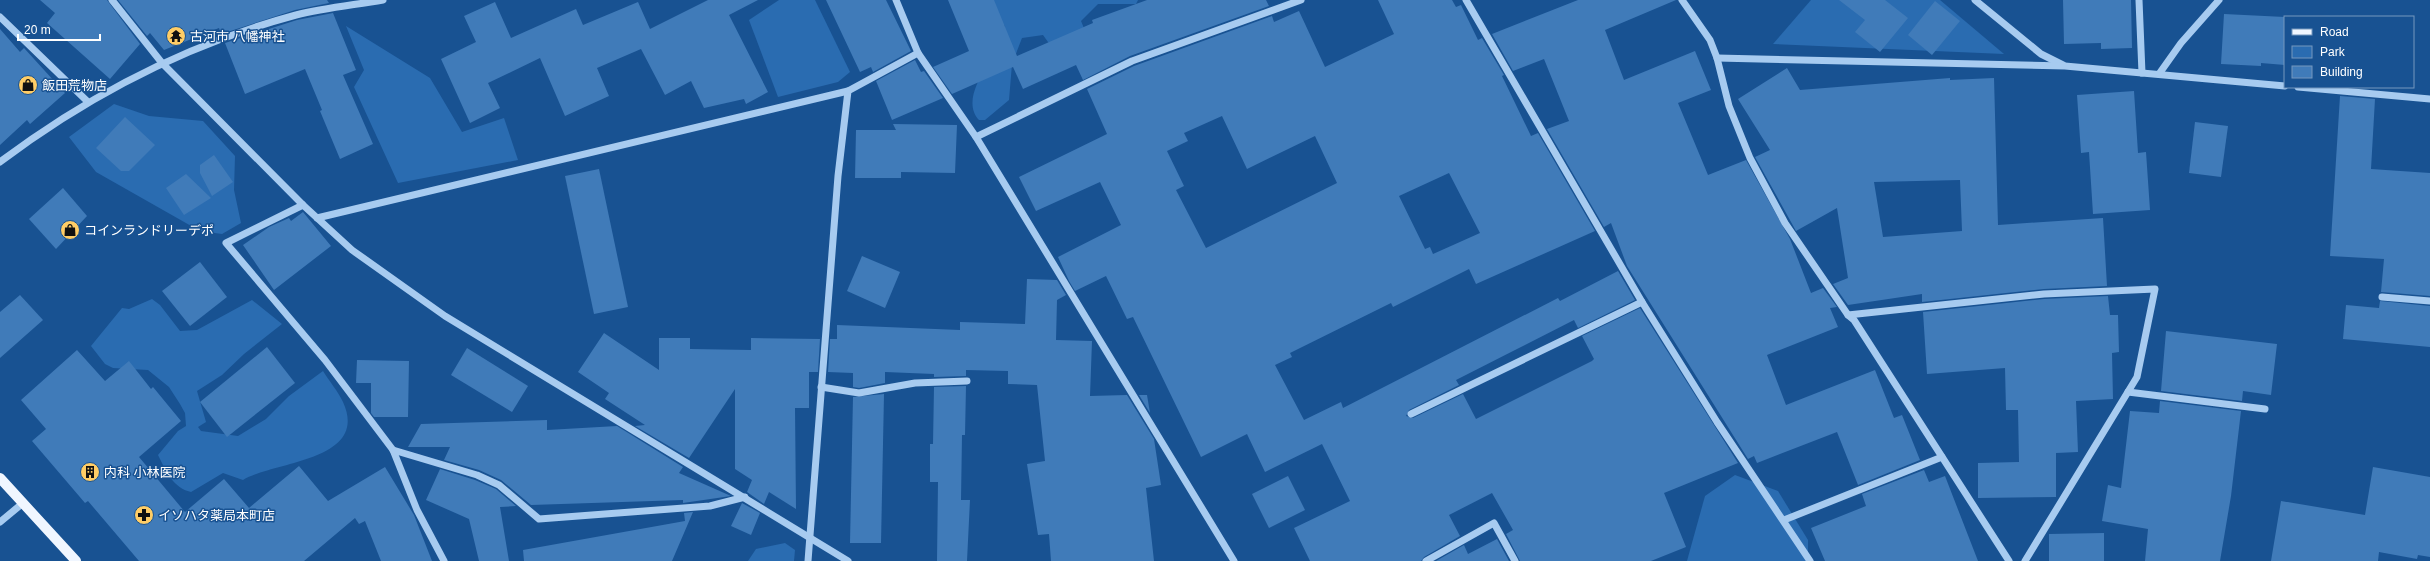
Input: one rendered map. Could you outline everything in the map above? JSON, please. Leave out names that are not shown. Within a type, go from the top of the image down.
[{"type":"main road","points":[[0,478],[76,561]]},
{"type":"street","points":[[112,0],[162,63],[316,218],[352,250],[445,316],[848,561]]},
{"type":"street","points":[[0,162],[42,130],[87,101],[162,63],[238,33],[297,15],[382,0]]},
{"type":"street","points":[[896,0],[918,53],[976,137],[1234,561]]},
{"type":"street","points":[[976,137],[1132,61],[1301,0]]},
{"type":"street","points":[[1466,0],[1642,302],[1717,422],[1810,561]]},
{"type":"street","points":[[1682,0],[1710,40],[1718,58],[1729,106],[1750,158],[1785,223],[1848,315],[1854,320],[2009,561]]},
{"type":"street","points":[[1976,0],[2041,54],[2065,66]]},
{"type":"street","points":[[2140,0],[2142,73]]},
{"type":"street","points":[[2159,74],[2181,43],[2219,0]]},
{"type":"street","points":[[0,17],[87,101]]},
{"type":"street","points":[[316,218],[848,91],[918,53]]},
{"type":"street","points":[[1718,58],[2065,66],[2284,86]]},
{"type":"street","points":[[2309,88],[2430,99]]},
{"type":"street","points":[[808,561],[811,539],[821,387],[838,176],[848,91]]},
{"type":"street","points":[[303,205],[226,243],[325,360],[393,450],[418,510],[444,561]]},
{"type":"street","points":[[1848,315],[2044,294],[2155,289],[2137,377],[2025,561]]},
{"type":"street","points":[[2382,297],[2430,301]]},
{"type":"street","points":[[1411,414],[1642,302]]},
{"type":"street","points":[[821,387],[859,393],[915,382],[967,381]]},
{"type":"street","points":[[2128,392],[2265,409]]},
{"type":"street","points":[[393,450],[477,475],[499,484],[539,519],[710,506],[745,497]]},
{"type":"street","points":[[1784,520],[1942,457]]},
{"type":"street","points":[[0,522],[23,502]]},
{"type":"street","points":[[1426,561],[1494,523],[1514,561]]},
{"type":"green space","points":[[779,0],[815,0],[850,72],[838,82],[778,97],[749,20]]},
{"type":"green space","points":[[987,0],[1138,0],[1136,4],[1098,4],[1081,21],[1091,45],[1058,56],[1043,35],[1022,38],[1012,64],[1009,100],[985,120],[979,120],[973,110],[973,99],[976,87],[1002,37],[1005,26],[992,16]]},
{"type":"green space","points":[[1811,0],[1940,0],[2004,54],[1773,44]]},
{"type":"green space","points":[[346,26],[430,78],[462,132],[504,118],[518,160],[398,183],[354,87],[364,70]]},
{"type":"green space","points":[[114,104],[149,116],[203,121],[235,156],[234,190],[241,223],[222,234],[200,231],[96,172],[69,137]]},
{"type":"green space","points":[[152,299],[160,305],[180,331],[197,330],[252,300],[282,324],[244,354],[222,375],[197,391],[206,422],[198,427],[201,431],[238,436],[266,419],[289,396],[323,371],[343,402],[348,422],[343,436],[331,448],[315,456],[257,474],[243,480],[223,473],[191,492],[179,487],[171,478],[158,455],[178,431],[186,426],[185,413],[180,404],[169,387],[148,370],[113,368],[105,364],[91,346],[122,308],[129,309]]},
{"type":"green space","points":[[1735,475],[1778,491],[1808,540],[1808,561],[1687,561],[1705,496]]},
{"type":"green space","points":[[785,543],[795,550],[794,561],[748,561],[756,549]]},
{"type":"building","points":[[40,0],[107,0],[140,44],[110,79],[47,23],[55,13]]},
{"type":"building","name":"古河市 八幡神社","points":[[118,0],[327,0],[329,3],[295,10],[221,34],[219,28],[164,50],[150,33],[147,36]]},
{"type":"building","points":[[708,0],[758,0],[729,15],[768,92],[746,104],[744,99],[704,108],[691,81],[665,95],[641,49],[597,68],[609,96],[565,116],[540,58],[488,83],[500,108],[470,123],[441,59],[476,42],[464,16],[495,2],[511,38],[576,9],[583,25],[638,2],[650,29]]},
{"type":"building","points":[[826,0],[886,0],[911,51],[873,72],[871,67],[860,72]]},
{"type":"building","points":[[948,0],[994,0],[1017,56],[1093,23],[1092,20],[1147,0],[1266,0],[1269,6],[1130,56],[1083,80],[1076,65],[1023,89],[1013,67],[952,94],[933,67],[969,51]]},
{"type":"building","points":[[1378,0],[1452,0],[1456,7],[1461,5],[1478,40],[1482,38],[1504,75],[1502,76],[1531,136],[1538,133],[1595,231],[1476,284],[1469,269],[1393,307],[1391,303],[1290,353],[1292,357],[1275,365],[1304,420],[1341,402],[1343,408],[1558,298],[1560,301],[1618,271],[1635,300],[1578,328],[1574,320],[1456,380],[1459,385],[1409,410],[1406,416],[1413,418],[1463,394],[1476,419],[1592,361],[1594,359],[1582,336],[1640,308],[1738,463],[1664,493],[1686,547],[1651,561],[1520,561],[1506,534],[1513,530],[1492,493],[1449,515],[1460,536],[1424,557],[1421,561],[1310,561],[1294,528],[1350,501],[1322,444],[1265,472],[1247,434],[1201,457],[1133,317],[1127,319],[1106,276],[1075,291],[1069,281],[1058,257],[1121,225],[1100,182],[1036,211],[1019,177],[1107,134],[1087,89],[1134,66],[1272,16],[1274,22],[1299,11],[1325,67],[1394,34]],"holes":[[[1222,116],[1247,169],[1315,136],[1337,183],[1206,248],[1176,190],[1184,186],[1167,151],[1188,141],[1184,133]],[[1449,173],[1480,233],[1433,254],[1430,247],[1425,249],[1399,196]]]},
{"type":"building","points":[[1578,0],[1676,0],[1605,30],[1624,80],[1695,51],[1711,90],[1678,103],[1708,175],[1746,160],[1790,239],[1811,293],[1823,288],[1837,307],[1830,308],[1838,327],[1767,355],[1786,405],[1875,370],[1894,418],[1902,415],[1920,460],[1858,485],[1837,432],[1757,463],[1754,456],[1748,459],[1627,266],[1611,223],[1604,227],[1547,129],[1569,121],[1544,59],[1513,71],[1492,34]]},
{"type":"building","points":[[1839,0],[1885,0],[1908,18],[1880,52],[1855,32],[1865,20]]},
{"type":"building","points":[[2063,0],[2131,0],[2132,48],[2101,49],[2101,43],[2064,44]]},
{"type":"building","points":[[1935,1],[1960,21],[1932,55],[1908,35]]},
{"type":"building","points":[[333,13],[356,70],[343,75],[373,144],[340,159],[320,111],[322,110],[305,69],[245,94],[225,43],[297,20]]},
{"type":"building","points":[[2224,14],[2284,17],[2284,65],[2261,63],[2261,66],[2221,64]]},
{"type":"building","name":"飯田荒物店","points":[[0,29],[20,52],[24,48],[65,93],[30,124],[27,120],[0,145]]},
{"type":"building","points":[[915,60],[921,72],[924,71],[943,98],[892,120],[876,81]]},
{"type":"building","points":[[1787,68],[1800,90],[1950,78],[1950,80],[1994,78],[1998,225],[2103,218],[2107,286],[2044,289],[1922,302],[1922,294],[1848,305],[1833,284],[1848,278],[1837,208],[1796,231],[1755,157],[1770,150],[1738,99]],"holes":[[[1960,180],[1962,231],[1883,237],[1874,182]]]},
{"type":"building","points":[[2134,91],[2138,153],[2146,152],[2150,210],[2093,214],[2089,152],[2081,153],[2077,95]]},
{"type":"building","points":[[2340,96],[2375,99],[2371,169],[2430,173],[2430,296],[2381,292],[2384,259],[2330,256]]},
{"type":"building","points":[[125,117],[155,145],[129,171],[121,171],[96,148]]},
{"type":"building","points":[[2195,122],[2228,126],[2221,177],[2189,173]]},
{"type":"building","points":[[893,124],[957,125],[955,173],[901,172],[901,178],[855,178],[856,130],[896,130]]},
{"type":"building","points":[[214,155],[233,182],[212,196],[200,173],[200,165]]},
{"type":"building","points":[[599,169],[628,307],[594,314],[565,176]]},
{"type":"building","points":[[186,174],[211,198],[184,215],[166,188]]},
{"type":"building","points":[[63,188],[87,216],[56,249],[29,219]]},
{"type":"building","points":[[303,212],[331,246],[274,290],[243,245],[269,227],[289,218],[291,221]]},
{"type":"building","points":[[862,256],[900,272],[885,308],[847,291]]},
{"type":"building","points":[[200,262],[227,297],[190,326],[162,291]]},
{"type":"building","points":[[1027,279],[1057,280],[1066,295],[1057,300],[1056,340],[1092,341],[1090,396],[1127,395],[1154,439],[1161,485],[1146,488],[1154,561],[1051,561],[1049,534],[1038,535],[1027,464],[1045,461],[1037,385],[1008,384],[1008,371],[966,370],[966,376],[934,377],[934,374],[885,372],[885,383],[859,388],[853,387],[853,373],[828,372],[830,339],[837,339],[837,325],[960,330],[960,322],[1025,324]]},
{"type":"building","points":[[20,295],[43,320],[0,358],[0,312]]},
{"type":"building","points":[[2108,296],[2110,315],[2118,315],[2119,352],[2112,353],[2113,399],[2076,401],[2078,452],[2056,453],[2056,497],[1978,498],[1978,463],[2019,462],[2018,410],[2006,410],[2005,368],[1927,374],[1923,312],[2044,299]]},
{"type":"building","points":[[2380,301],[2430,306],[2430,347],[2343,339],[2346,305],[2379,308]]},
{"type":"building","points":[[2166,331],[2277,344],[2271,395],[2243,391],[2242,401],[2161,391]]},
{"type":"building","points":[[604,333],[659,370],[659,338],[690,338],[690,349],[751,350],[751,338],[820,339],[818,372],[809,372],[809,408],[795,408],[796,509],[769,492],[764,504],[747,492],[752,480],[735,469],[735,389],[689,458],[635,426],[645,425],[605,399],[609,393],[578,372]]},
{"type":"building","points":[[267,347],[295,383],[227,437],[200,402]]},
{"type":"building","points":[[467,348],[528,386],[512,412],[451,375]]},
{"type":"building","points":[[77,350],[105,381],[129,361],[151,389],[153,387],[181,421],[139,457],[185,512],[224,479],[249,508],[299,466],[328,501],[385,467],[414,515],[432,561],[381,561],[365,521],[359,524],[355,518],[304,561],[139,561],[88,501],[85,503],[32,441],[46,429],[21,400]]},
{"type":"building","points":[[357,360],[409,361],[408,417],[374,417],[371,413],[371,383],[356,383]]},
{"type":"building","points":[[966,386],[965,435],[962,435],[961,500],[970,500],[967,561],[937,561],[938,482],[930,482],[930,444],[933,444],[934,387]]},
{"type":"building","points":[[884,394],[881,543],[850,543],[853,397]]},
{"type":"building","points":[[1139,395],[1147,395],[1150,413]]},
{"type":"building","points":[[2160,401],[2241,411],[2231,496],[2220,561],[2145,561],[2148,529],[2102,521],[2108,485],[2121,488],[2130,411],[2159,413]]},
{"type":"building","points":[[547,420],[547,430],[617,426],[683,467],[679,473],[731,496],[683,503],[683,500],[531,505],[501,480],[479,470],[444,460],[450,447],[408,447],[421,424]]},
{"type":"building","points":[[2373,467],[2430,477],[2430,557],[2418,555],[2417,559],[2379,552],[2378,561],[2271,561],[2281,501],[2365,515]]},
{"type":"building","points":[[440,469],[475,480],[496,489],[516,506],[500,507],[509,561],[479,561],[469,519],[426,500]]},
{"type":"building","points":[[1924,470],[1929,482],[1945,476],[1978,561],[1825,561],[1811,528],[1866,506],[1862,494]]},
{"type":"building","points":[[1288,476],[1305,510],[1269,528],[1252,494]]},
{"type":"building","points":[[742,503],[760,513],[751,535],[731,526]]},
{"type":"building","points":[[693,512],[672,561],[524,561],[523,550],[685,521],[684,513]]},
{"type":"building","points":[[2104,533],[2104,561],[2049,561],[2049,534]]},
{"type":"building","points":[[1497,539],[1509,561],[1436,561],[1464,545],[1468,554]]},
{"type":"place","name":"古河市 八幡神社","points":[[176,36]]},
{"type":"place","name":"飯田荒物店","points":[[28,85]]},
{"type":"place","name":"コインランドリーデポ","points":[[70,230]]},
{"type":"place","name":"内科 小林医院","points":[[90,472]]},
{"type":"place","name":"イソハタ薬局本町店","points":[[144,515]]}]
